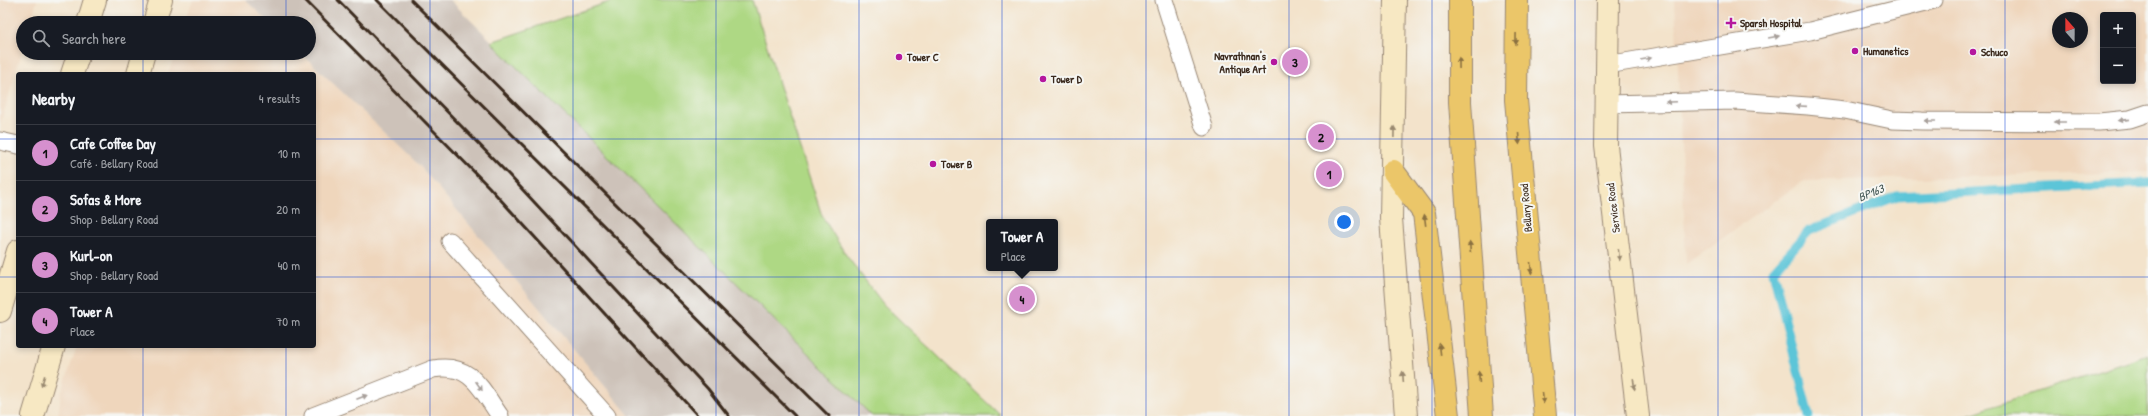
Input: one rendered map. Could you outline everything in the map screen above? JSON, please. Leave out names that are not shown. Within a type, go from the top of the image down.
[{"type":"highway","points":[[1460,0],[1460,102],[1482,416]]},
{"type":"highway","name":"Bellary Road","points":[[1516,0],[1516,100],[1545,416]]},
{"type":"highway","points":[[1393,171],[1424,213],[1448,416]]},
{"type":"main road","points":[[90,16],[95,0]]},
{"type":"main road","points":[[156,16],[161,0]]},
{"type":"main road","points":[[1395,0],[1391,218],[1406,416]]},
{"type":"main road","name":"Service Road","points":[[1608,0],[1606,146],[1638,416]]},
{"type":"main road","points":[[73,72],[77,60]]},
{"type":"main road","points":[[139,72],[142,60]]},
{"type":"main road","points":[[0,311],[16,258]]},
{"type":"main road","points":[[33,416],[53,348]]},
{"type":"lane","points":[[1164,0],[1204,127]]},
{"type":"lane","points":[[1607,65],[1810,31],[1934,0]]},
{"type":"lane","points":[[1607,104],[1735,101],[1845,110],[1892,120],[2099,122],[2130,119],[2148,113]]},
{"type":"lane","points":[[0,141],[16,145]]},
{"type":"lane","points":[[450,241],[607,416]]},
{"type":"lane","points":[[313,416],[433,369],[443,367],[465,371],[474,378],[500,416]]},
{"type":"shaded area","points":[[0,0],[37,0],[33,16],[16,16],[16,60],[19,60],[0,125]]},
{"type":"shaded area","points":[[193,0],[245,0],[262,16],[187,16]]},
{"type":"shaded area","points":[[245,0],[450,0],[872,416],[630,416],[420,166],[308,60],[316,60],[316,16],[262,16]]},
{"type":"shaded area","points":[[1675,0],[2148,0],[2148,172],[1803,181],[1686,264]]},
{"type":"shaded area","points":[[173,60],[308,60],[420,166],[630,416],[58,416],[61,394],[76,348],[316,348],[316,72],[169,72]]},
{"type":"green space","points":[[615,0],[752,0],[822,216],[846,255],[884,305],[1001,416],[872,416],[491,42]]},
{"type":"green space","points":[[2148,355],[2148,416],[1964,416]]},
{"type":"waterway","name":"BP163","points":[[1809,416],[1773,271],[1809,231],[1897,196],[2148,183]]},
{"type":"railway","points":[[305,0],[489,187],[698,416]]},
{"type":"railway","points":[[338,0],[509,175],[708,389],[729,416]]},
{"type":"railway","points":[[377,0],[795,416]]},
{"type":"railway","points":[[411,0],[829,416]]},
{"type":"place","name":"Sparsh Hospital","points":[[1731,23]]},
{"type":"place","name":"Humanetics","points":[[1855,51]]},
{"type":"place","name":"Schuco","points":[[1973,52]]},
{"type":"place","name":"Tower C","points":[[899,57]]},
{"type":"place","name":"Navrathnan's Antique Art","points":[[1274,62]]},
{"type":"place","name":"Kurl-on","points":[[1295,62]]},
{"type":"place","name":"Tower D","points":[[1043,79]]},
{"type":"place","name":"Sofas & More","points":[[1321,137]]},
{"type":"place","name":"Tower B","points":[[933,164]]},
{"type":"place","name":"Cafe Coffee Day","points":[[1329,174]]},
{"type":"place","name":"Tower A","points":[[1022,299]]}]
